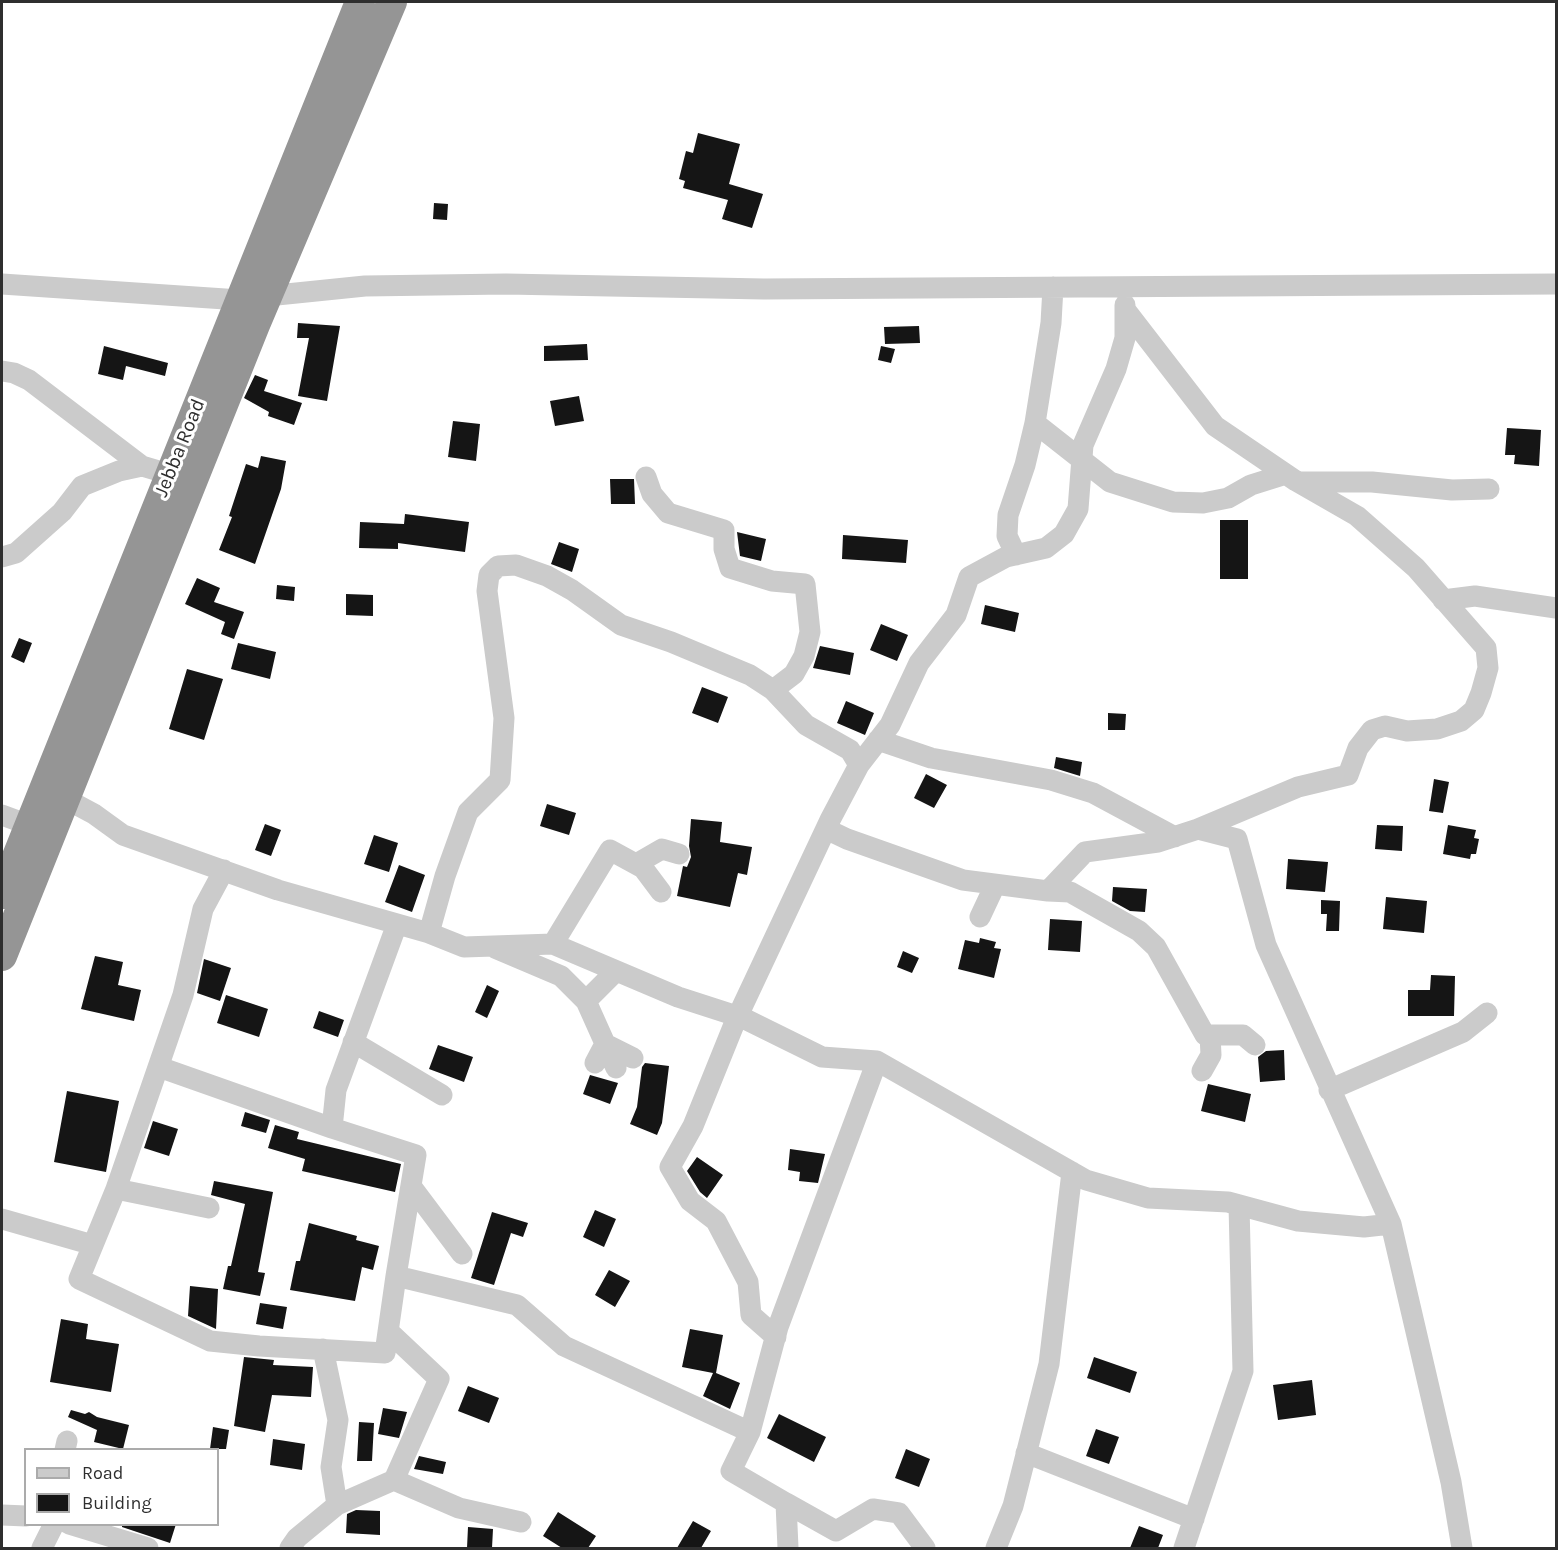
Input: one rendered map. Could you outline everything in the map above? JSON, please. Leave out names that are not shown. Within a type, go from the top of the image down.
[{"type":"highway","name":"Jebba Road","points":[[254,298],[360,2]]},
{"type":"highway","name":"Jebba Road","points":[[2,894],[15,820],[156,470],[254,298],[392,2]]},
{"type":"highway","points":[[2,956],[66,799],[254,298]]},
{"type":"street","points":[[2,284],[254,298],[377,286],[506,285],[764,289],[1557,284]]},
{"type":"street","points":[[1016,555],[1007,536],[1008,514],[1025,465],[1035,423],[1051,322],[1053,287]]},
{"type":"street","points":[[776,1337],[751,1315],[748,1282],[716,1221],[690,1201],[670,1167],[693,1126],[738,1016],[826,829],[859,765],[890,725],[920,663],[956,615],[969,577],[1016,555],[1046,548],[1064,534],[1078,509],[1083,445],[1096,410],[1116,369],[1125,338],[1127,312],[1122,287]]},
{"type":"street","points":[[1048,891],[1084,852],[1158,842],[1198,829],[1298,787],[1348,775],[1358,748],[1371,730],[1385,726],[1407,731],[1437,729],[1461,721],[1474,710],[1488,668],[1486,648],[1401,554],[1357,516],[1291,478],[1215,426],[1127,312]]},
{"type":"street","points":[[2,371],[14,373],[29,380],[156,470]]},
{"type":"street","points":[[1035,423],[1110,482],[1173,502],[1203,503],[1228,498],[1251,485],[1291,478],[1384,483],[1452,490],[1489,489]]},
{"type":"street","points":[[2,557],[16,553],[62,512],[82,486],[119,471],[156,470]]},
{"type":"street","points":[[646,477],[652,494],[668,513],[724,530],[724,549],[730,568],[772,581],[806,585],[810,632],[804,656],[794,675],[773,690]]},
{"type":"street","points":[[429,933],[445,876],[468,812],[500,780],[504,718],[487,591],[489,575],[498,566],[516,565],[547,576],[572,590],[621,625],[671,642],[740,671],[773,690],[806,725],[850,750],[859,765]]},
{"type":"street","points":[[1443,600],[1475,596],[1557,608]]},
{"type":"street","points":[[878,740],[931,758],[1051,780],[1093,793],[1175,837]]},
{"type":"street","points":[[66,799],[94,814],[123,835],[278,890],[429,933],[464,947],[554,944],[678,997],[738,1016],[822,1057],[877,1061],[1086,1180],[1148,1198],[1239,1205],[1298,1221],[1364,1227],[1391,1224]]},
{"type":"street","points":[[826,829],[963,880],[1070,892],[1139,931],[1156,947],[1205,1035],[1243,1035],[1255,1045]]},
{"type":"street","points":[[1198,829],[1237,839],[1266,945],[1391,1224],[1451,1482],[1462,1548]]},
{"type":"street","points":[[636,864],[662,849],[679,854]]},
{"type":"street","points":[[554,944],[610,850],[643,868],[660,892]]},
{"type":"street","points":[[159,1066],[332,1128],[416,1155],[385,1353],[210,1341],[79,1278],[116,1189],[183,995],[203,909],[224,870]]},
{"type":"street","points":[[980,917],[996,885]]},
{"type":"street","points":[[332,1128],[336,1090],[397,924]]},
{"type":"street","points":[[488,946],[561,976],[586,1001],[615,1063]]},
{"type":"street","points":[[586,1001],[616,971]]},
{"type":"street","points":[[1329,1090],[1463,1032],[1487,1013]]},
{"type":"street","points":[[1202,1071],[1211,1055],[1210,1035]]},
{"type":"street","points":[[353,1042],[442,1095]]},
{"type":"street","points":[[877,1061],[776,1337],[750,1431],[731,1472],[836,1531],[873,1509],[899,1513],[925,1548]]},
{"type":"street","points":[[996,1548],[1013,1506],[1049,1364],[1072,1172]]},
{"type":"street","points":[[411,1186],[462,1254]]},
{"type":"street","points":[[116,1189],[209,1208]]},
{"type":"street","points":[[1184,1548],[1243,1371],[1239,1205]]},
{"type":"street","points":[[2,1219],[93,1245]]},
{"type":"street","points":[[396,1276],[518,1305],[564,1346],[750,1431]]},
{"type":"street","points":[[290,1548],[297,1538],[337,1505],[394,1480],[447,1383],[388,1331]]},
{"type":"street","points":[[323,1349],[338,1420],[331,1467],[337,1505]]},
{"type":"street","points":[[1026,1453],[1194,1519]]},
{"type":"street","points":[[394,1480],[459,1508],[520,1522]]},
{"type":"street","points":[[786,1503],[788,1548]]},
{"type":"street","points":[[2,1515],[24,1516]]},
{"type":"street","points":[[42,1548],[53,1526]]},
{"type":"street","points":[[73,1526],[102,1542],[148,1548]]},
{"type":"building","points":[[698,133],[740,144],[729,184],[763,194],[752,228],[722,219],[728,200],[683,188],[685,181],[679,179],[686,151],[693,153]]},
{"type":"building","points":[[434,203],[448,204],[447,220],[433,219]]},
{"type":"building","points":[[298,323],[340,326],[327,401],[298,396],[309,338],[297,338]]},
{"type":"building","points":[[919,326],[920,343],[885,344],[884,327]]},
{"type":"building","points":[[587,344],[588,360],[544,361],[544,346]]},
{"type":"building","points":[[104,346],[168,363],[165,376],[126,366],[123,380],[98,374]]},
{"type":"building","points":[[881,346],[895,349],[891,363],[878,360]]},
{"type":"building","points":[[255,375],[268,380],[264,391],[302,403],[294,425],[268,416],[269,412],[244,398]]},
{"type":"building","points":[[579,396],[584,421],[555,426],[550,401]]},
{"type":"building","points":[[453,421],[480,424],[476,461],[448,457]]},
{"type":"building","points":[[1507,428],[1541,430],[1539,466],[1514,464],[1515,455],[1505,455]]},
{"type":"building","points":[[261,456],[286,461],[281,489],[255,564],[219,550],[232,517],[229,516],[246,464],[258,468]]},
{"type":"building","points":[[610,479],[634,479],[635,504],[611,504]]},
{"type":"building","points":[[405,514],[469,522],[465,552],[398,543],[398,549],[359,548],[360,522],[404,524]]},
{"type":"building","points":[[1220,520],[1248,520],[1248,579],[1220,579]]},
{"type":"building","points":[[737,532],[766,539],[761,561],[740,556]]},
{"type":"building","points":[[843,535],[908,540],[906,563],[842,559]]},
{"type":"building","points":[[559,542],[579,549],[572,572],[551,564]]},
{"type":"building","points":[[197,578],[220,588],[214,602],[244,612],[234,639],[221,634],[225,622],[185,604]]},
{"type":"building","points":[[277,585],[295,587],[294,601],[276,599]]},
{"type":"building","points":[[346,594],[373,595],[373,616],[346,615]]},
{"type":"building","points":[[985,605],[1019,613],[1015,632],[981,624]]},
{"type":"building","points":[[881,624],[908,635],[897,661],[870,650]]},
{"type":"building","points":[[19,638],[32,643],[24,663],[11,657]]},
{"type":"building","points":[[238,643],[276,652],[270,679],[231,669]]},
{"type":"building","points":[[820,646],[854,653],[850,675],[813,668]]},
{"type":"building","points":[[187,669],[223,679],[204,740],[169,729]]},
{"type":"building","points":[[702,687],[728,697],[718,723],[692,713]]},
{"type":"building","points":[[846,701],[874,713],[865,735],[837,723]]},
{"type":"building","points":[[1108,713],[1126,714],[1125,730],[1108,730]]},
{"type":"building","points":[[1056,757],[1082,762],[1080,776],[1054,768]]},
{"type":"building","points":[[926,774],[947,785],[934,808],[914,798]]},
{"type":"building","points":[[1434,779],[1449,782],[1443,813],[1429,811]]},
{"type":"building","points":[[547,804],[576,813],[569,835],[540,826]]},
{"type":"building","points":[[691,819],[722,822],[720,842],[752,847],[747,875],[738,873],[730,907],[677,896],[683,866],[687,867],[691,857],[689,846]]},
{"type":"building","points":[[265,824],[281,830],[271,856],[255,850]]},
{"type":"building","points":[[1377,825],[1403,826],[1402,851],[1375,849]]},
{"type":"building","points":[[1448,825],[1476,830],[1474,838],[1479,839],[1476,854],[1471,854],[1470,859],[1443,854]]},
{"type":"building","points":[[374,835],[398,843],[389,872],[364,864]]},
{"type":"building","points":[[1288,859],[1328,862],[1325,892],[1286,889]]},
{"type":"building","points":[[399,865],[425,875],[412,912],[385,902]]},
{"type":"building","points":[[1113,887],[1147,889],[1145,912],[1130,911],[1112,901]]},
{"type":"building","points":[[1386,897],[1427,901],[1424,933],[1383,929]]},
{"type":"building","points":[[1321,900],[1340,901],[1339,931],[1326,931],[1327,914],[1321,914]]},
{"type":"building","points":[[1050,919],[1082,921],[1080,952],[1048,950]]},
{"type":"building","points":[[980,938],[996,942],[994,948],[1001,949],[994,978],[958,969],[965,940],[979,943]]},
{"type":"building","points":[[903,951],[919,958],[912,973],[897,967]]},
{"type":"building","points":[[95,956],[123,962],[118,985],[141,990],[134,1021],[81,1009]]},
{"type":"building","points":[[204,959],[231,968],[220,1001],[197,993]]},
{"type":"building","points":[[1431,975],[1455,976],[1454,1016],[1408,1016],[1408,990],[1430,990]]},
{"type":"building","points":[[487,985],[499,991],[487,1018],[475,1012]]},
{"type":"building","points":[[226,995],[268,1009],[259,1037],[217,1023]]},
{"type":"building","points":[[319,1011],[344,1020],[338,1037],[313,1028]]},
{"type":"building","points":[[438,1045],[473,1057],[464,1082],[429,1069]]},
{"type":"building","points":[[1284,1050],[1285,1080],[1260,1082],[1258,1057],[1266,1051]]},
{"type":"building","points":[[645,1063],[669,1066],[662,1123],[657,1135],[630,1124],[637,1107],[642,1067]]},
{"type":"building","points":[[590,1075],[618,1083],[610,1104],[583,1094]]},
{"type":"building","points":[[1208,1084],[1251,1094],[1245,1122],[1201,1111]]},
{"type":"building","points":[[67,1091],[119,1101],[106,1172],[54,1162]]},
{"type":"building","points":[[245,1112],[270,1120],[266,1133],[241,1126]]},
{"type":"building","points":[[153,1121],[178,1129],[169,1156],[144,1148]]},
{"type":"building","points":[[275,1125],[299,1132],[297,1139],[401,1164],[395,1192],[302,1171],[305,1159],[268,1148]]},
{"type":"building","points":[[790,1149],[825,1154],[818,1183],[799,1181],[800,1172],[788,1170]]},
{"type":"building","points":[[697,1157],[723,1175],[707,1198],[700,1192],[687,1171]]},
{"type":"building","points":[[214,1181],[273,1192],[258,1272],[265,1273],[260,1296],[223,1289],[228,1266],[231,1266],[245,1204],[211,1195]]},
{"type":"building","points":[[595,1210],[616,1219],[604,1247],[583,1237]]},
{"type":"building","points":[[492,1212],[528,1223],[523,1237],[511,1233],[494,1285],[471,1278]]},
{"type":"building","points":[[309,1223],[357,1236],[356,1240],[379,1246],[373,1270],[362,1267],[355,1301],[290,1290],[296,1261],[300,1261]]},
{"type":"building","points":[[609,1270],[630,1281],[615,1307],[595,1295]]},
{"type":"building","points":[[190,1286],[218,1289],[216,1329],[188,1316]]},
{"type":"building","points":[[260,1303],[287,1307],[283,1329],[256,1324]]},
{"type":"building","points":[[61,1319],[88,1324],[86,1339],[119,1344],[111,1392],[50,1382]]},
{"type":"building","points":[[690,1329],[723,1335],[716,1373],[740,1383],[730,1409],[703,1396],[713,1373],[682,1367]]},
{"type":"building","points":[[244,1357],[274,1360],[273,1365],[313,1367],[311,1397],[272,1395],[265,1432],[234,1426]]},
{"type":"building","points":[[1094,1357],[1137,1372],[1130,1393],[1087,1378]]},
{"type":"building","points":[[1312,1380],[1316,1415],[1278,1420],[1273,1385]]},
{"type":"building","points":[[468,1386],[499,1398],[489,1423],[458,1411]]},
{"type":"building","points":[[383,1408],[407,1412],[399,1438],[378,1434]]},
{"type":"building","points":[[71,1410],[85,1414],[89,1412],[97,1417],[129,1425],[123,1448],[94,1442],[97,1430],[68,1417]]},
{"type":"building","points":[[779,1414],[826,1437],[814,1462],[767,1438]]},
{"type":"building","points":[[359,1422],[374,1423],[372,1461],[357,1461]]},
{"type":"building","points":[[213,1427],[229,1430],[226,1449],[210,1448]]},
{"type":"building","points":[[1096,1429],[1119,1437],[1109,1464],[1086,1456]]},
{"type":"building","points":[[273,1439],[305,1444],[302,1470],[270,1465]]},
{"type":"building","points":[[906,1449],[930,1459],[919,1487],[895,1478]]},
{"type":"building","points":[[419,1456],[446,1462],[443,1474],[414,1469]]},
{"type":"building","points":[[356,1510],[380,1511],[380,1535],[346,1533],[347,1514]]},
{"type":"building","points":[[558,1512],[596,1536],[588,1548],[562,1548],[543,1536]]},
{"type":"building","points":[[693,1521],[711,1531],[701,1548],[677,1548]]},
{"type":"building","points":[[122,1526],[175,1526],[170,1543]]},
{"type":"building","points":[[1139,1526],[1163,1535],[1158,1548],[1130,1548]]},
{"type":"building","points":[[468,1527],[493,1529],[492,1548],[467,1548]]}]
